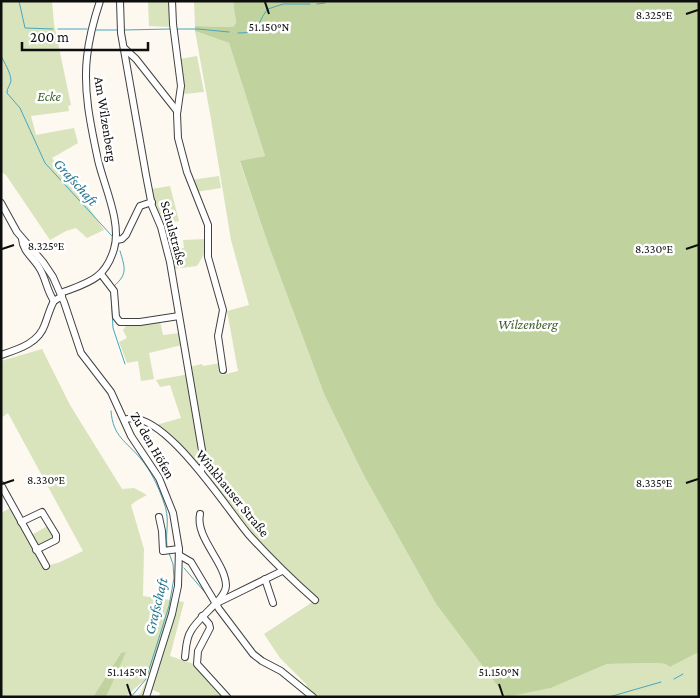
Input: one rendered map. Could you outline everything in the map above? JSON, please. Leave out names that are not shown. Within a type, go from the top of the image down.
[{"type":"street","name":"Am Wilzenberg","points":[[100,1],[88,48],[86,81],[94,140],[113,212],[116,240],[113,253],[101,274]]},
{"type":"street","name":"Schulstraße","points":[[120,1],[120,26],[152,202],[162,230],[170,262],[204,462],[201,471]]},
{"type":"street","points":[[172,1],[182,86],[177,111],[178,138],[183,159],[208,225],[208,257],[223,310],[218,336],[223,370]]},
{"type":"street","points":[[124,48],[136,59],[177,111]]},
{"type":"street","name":"Zu den Höfen","points":[[1,202],[3,210],[22,238],[49,270],[62,295],[81,353],[110,390],[131,436],[164,487],[174,520],[179,552],[178,586],[172,614],[146,697]]},
{"type":"street","name":"Am Wilzenberg","points":[[116,240],[121,240],[126,235],[140,206],[152,202]]},
{"type":"street","points":[[22,238],[25,250],[42,271],[54,301]]},
{"type":"street","points":[[1,355],[22,348],[34,339],[44,327],[54,301],[62,295],[94,280],[101,274],[113,288],[116,316],[120,322],[140,322],[179,316]]},
{"type":"street","name":"Winkhauser Straße","points":[[124,420],[130,418],[138,419],[150,425],[176,445],[201,471],[235,518],[282,571],[314,600]]},
{"type":"street","points":[[1,485],[46,566]]},
{"type":"street","points":[[21,522],[42,512],[56,534],[56,540],[36,550]]},
{"type":"street","points":[[185,657],[189,634],[202,616],[224,592],[225,581],[201,530],[200,514]]},
{"type":"street","points":[[159,517],[163,551],[179,552],[191,562],[215,603],[246,645],[259,659],[281,671],[313,697]]},
{"type":"street","points":[[215,603],[282,571]]},
{"type":"street","points":[[265,579],[273,603]]},
{"type":"street","points":[[202,616],[210,628],[198,651],[197,664],[227,697]]},
{"type":"green space","name":"Ecke","points":[[1,1],[52,1],[54,24],[71,105],[68,106],[69,111],[31,116],[36,135],[74,128],[78,143],[52,158],[77,190],[81,203],[88,206],[104,230],[87,238],[76,228],[50,240],[6,175],[1,172]]},
{"type":"green space","points":[[148,1],[169,1],[170,27],[149,26]]},
{"type":"green space","points":[[194,1],[233,1],[236,23],[233,27],[195,26]]},
{"type":"green space","name":"Wilzenberg","points":[[233,1],[699,1],[699,652],[670,667],[665,664],[656,663],[607,664],[551,688],[506,697],[436,604],[363,474],[324,394],[268,244],[240,161],[265,156],[229,43],[195,31],[195,26],[233,27],[236,23]]},
{"type":"green space","points":[[195,31],[229,43],[265,156],[240,162],[268,244],[324,394],[363,474],[436,604],[506,696],[551,688],[607,664],[656,663],[665,664],[670,667],[699,652],[699,697],[315,697],[305,688],[307,685],[280,658],[264,634],[317,599],[283,570],[246,527],[203,468],[179,443],[156,425],[181,418],[170,385],[160,387],[156,380],[190,374],[189,367],[202,364],[203,366],[220,363],[222,375],[238,371],[227,311],[249,305],[231,240]]},
{"type":"green space","points":[[197,56],[204,92],[184,94],[180,59]]},
{"type":"green space","points":[[219,176],[221,188],[196,192],[191,180]]},
{"type":"green space","points":[[170,186],[179,221],[161,223],[151,189]]},
{"type":"green space","points":[[206,239],[206,251],[197,266],[173,269],[168,250],[184,248],[183,240]]},
{"type":"green space","points":[[160,321],[163,335],[180,333],[182,345],[149,353],[154,379],[141,381],[138,361],[127,363],[119,342],[127,338],[123,330],[127,324]]},
{"type":"green space","points":[[42,349],[70,405],[122,489],[134,488],[147,495],[131,505],[144,549],[143,596],[184,602],[170,656],[194,664],[226,697],[159,697],[160,693],[153,690],[150,697],[134,697],[140,694],[148,677],[125,697],[106,697],[121,653],[93,697],[1,697],[1,513],[14,506],[30,536],[49,525],[55,537],[39,546],[47,566],[83,551],[8,413],[1,418],[1,361]]},
{"type":"green space","points":[[126,652],[106,697],[93,697],[121,653]]},
{"type":"waterway","points":[[19,1],[25,28],[53,29]]},
{"type":"waterway","points":[[317,4],[325,3]]},
{"type":"waterway","points":[[238,33],[246,33],[258,27],[268,9],[283,4],[310,4]]},
{"type":"waterway","points":[[58,29],[87,29]]},
{"type":"waterway","points":[[124,30],[170,29]]},
{"type":"waterway","points":[[176,29],[229,32]]},
{"type":"waterway","points":[[96,30],[117,30]]},
{"type":"waterway","name":"Grafschaft","points":[[1,56],[11,78],[7,93],[20,108],[45,163],[112,236]]},
{"type":"waterway","name":"Grafschaft","points":[[114,286],[122,278],[124,270],[120,251]]},
{"type":"waterway","name":"Grafschaft","points":[[111,294],[113,328],[125,364]]},
{"type":"waterway","name":"Grafschaft","points":[[111,411],[117,433],[145,464],[159,489],[167,513],[167,547]]},
{"type":"waterway","name":"Grafschaft","points":[[131,697],[146,679],[169,606],[174,578],[173,564],[169,553]]},
{"type":"waterway","points":[[184,568],[209,597]]},
{"type":"waterway","points":[[674,679],[683,674]]},
{"type":"waterway","points":[[609,697],[661,682]]}]
